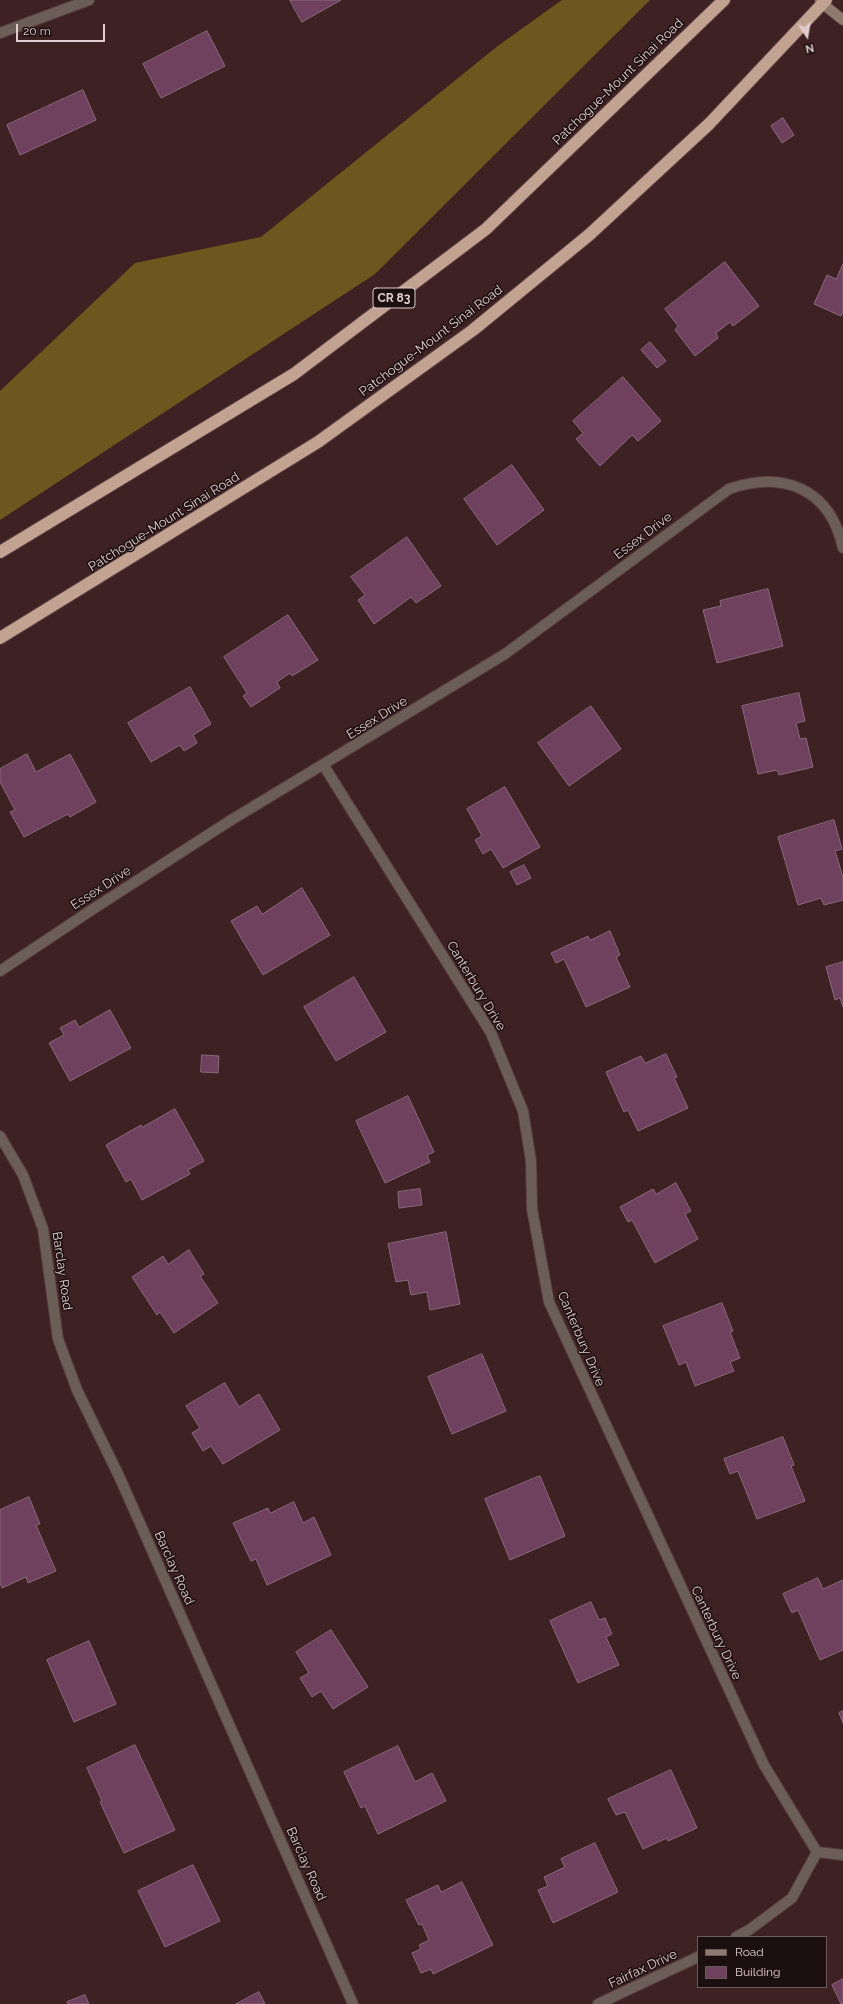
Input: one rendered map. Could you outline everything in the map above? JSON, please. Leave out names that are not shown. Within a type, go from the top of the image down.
[{"type":"highway","name":"Patchogue-Mount Sinai Road","points":[[0,552],[294,374],[486,229],[724,0]]},
{"type":"highway","name":"Patchogue-Mount Sinai Road","points":[[0,638],[318,442],[473,330],[589,235],[709,124],[823,1]]},
{"type":"street","points":[[0,33],[89,0]]},
{"type":"street","points":[[823,1],[843,20]]},
{"type":"street","name":"Essex Drive","points":[[0,971],[228,822],[324,766],[505,654],[729,489],[747,482],[760,480],[781,482],[799,488],[815,497],[827,510],[840,534],[843,548]]},
{"type":"street","name":"Canterbury Drive","points":[[324,766],[492,1033],[523,1111],[531,1162],[532,1209],[548,1302],[764,1765],[817,1852]]},
{"type":"street","name":"Barclay Road","points":[[0,1136],[23,1175],[43,1229],[58,1338],[77,1390],[119,1476],[353,2004]]},
{"type":"street","points":[[738,1936],[749,1930],[792,1898],[817,1852],[843,1855]]},
{"type":"street","name":"Fairfax Drive","points":[[598,2004],[697,1957]]},
{"type":"shaded area","points":[[562,0],[650,0],[375,274],[0,520],[0,391],[135,263],[261,237],[499,45]]},
{"type":"building","points":[[290,0],[341,0],[302,22]]},
{"type":"building","points":[[207,31],[225,66],[161,98],[143,64]]},
{"type":"building","points":[[83,90],[96,120],[20,155],[7,125]]},
{"type":"building","points":[[783,118],[794,135],[782,143],[771,126]]},
{"type":"building","points":[[725,262],[759,306],[733,326],[730,322],[716,333],[718,338],[695,356],[675,330],[678,326],[665,309]]},
{"type":"building","points":[[843,264],[843,312],[841,316],[814,304],[827,275],[836,279]]},
{"type":"building","points":[[650,342],[666,361],[657,368],[641,350]]},
{"type":"building","points":[[623,377],[661,421],[638,441],[632,435],[600,466],[576,439],[583,433],[573,421]]},
{"type":"building","points":[[512,465],[544,510],[497,545],[464,499]]},
{"type":"building","points":[[407,537],[441,586],[416,603],[411,597],[374,624],[358,600],[365,595],[351,577]]},
{"type":"building","points":[[768,589],[783,646],[717,663],[703,610],[721,606],[720,601]]},
{"type":"building","points":[[288,615],[318,660],[292,676],[290,673],[277,682],[280,688],[251,707],[243,696],[247,693],[224,657]]},
{"type":"building","points":[[190,687],[211,724],[193,735],[197,743],[184,751],[180,745],[151,762],[128,723]]},
{"type":"building","points":[[799,693],[805,721],[796,723],[800,739],[806,738],[813,767],[779,775],[777,770],[758,774],[742,706]]},
{"type":"building","points":[[591,706],[621,749],[569,786],[538,743]]},
{"type":"building","points":[[27,754],[36,772],[70,754],[96,802],[70,817],[68,814],[24,837],[10,812],[15,810],[0,782],[0,769]]},
{"type":"building","points":[[505,787],[540,847],[503,868],[491,849],[483,854],[475,840],[482,836],[467,809]]},
{"type":"building","points":[[834,820],[842,849],[835,851],[843,877],[843,900],[824,905],[821,898],[798,905],[778,837]]},
{"type":"building","points":[[524,865],[531,878],[517,885],[510,872]]},
{"type":"building","points":[[302,888],[330,935],[263,975],[231,921],[257,906],[262,914]]},
{"type":"building","points":[[610,931],[620,955],[616,957],[630,987],[586,1007],[564,959],[556,963],[551,953],[588,936],[590,940]]},
{"type":"building","points":[[843,962],[843,1007],[840,998],[835,1000],[826,967]]},
{"type":"building","points":[[354,977],[386,1032],[336,1061],[304,1007]]},
{"type":"building","points":[[110,1010],[131,1048],[70,1081],[49,1043],[64,1035],[60,1028],[75,1020],[79,1027]]},
{"type":"building","points":[[666,1054],[677,1077],[674,1078],[688,1108],[638,1131],[628,1110],[624,1112],[606,1072],[641,1056],[645,1063]]},
{"type":"building","points":[[202,1055],[219,1056],[218,1073],[201,1072]]},
{"type":"building","points":[[408,1096],[434,1152],[427,1155],[430,1162],[385,1183],[356,1121]]},
{"type":"building","points":[[175,1109],[204,1161],[188,1170],[190,1174],[142,1200],[131,1179],[126,1182],[106,1145],[141,1125],[142,1127]]},
{"type":"building","points":[[676,1183],[691,1211],[685,1214],[698,1239],[655,1263],[632,1220],[628,1222],[620,1207],[653,1189],[656,1194]]},
{"type":"building","points":[[420,1189],[422,1205],[399,1208],[398,1192]]},
{"type":"building","points":[[446,1232],[460,1304],[430,1310],[427,1292],[411,1295],[408,1280],[396,1282],[388,1244]]},
{"type":"building","points":[[189,1250],[204,1274],[200,1276],[218,1303],[174,1333],[160,1312],[157,1315],[132,1277],[163,1256],[168,1264]]},
{"type":"building","points":[[722,1303],[733,1331],[730,1332],[740,1358],[730,1362],[734,1371],[695,1386],[686,1362],[679,1365],[663,1326]]},
{"type":"building","points":[[482,1354],[506,1411],[452,1434],[428,1377]]},
{"type":"building","points":[[225,1383],[239,1407],[259,1394],[280,1430],[223,1464],[211,1446],[203,1451],[192,1433],[200,1428],[186,1406]]},
{"type":"building","points":[[783,1437],[794,1465],[791,1466],[805,1501],[757,1519],[738,1471],[730,1474],[724,1459]]},
{"type":"building","points":[[540,1476],[565,1536],[510,1560],[485,1499]]},
{"type":"building","points":[[29,1497],[40,1524],[36,1525],[56,1571],[28,1583],[26,1577],[2,1588],[0,1583],[0,1510]]},
{"type":"building","points":[[294,1502],[303,1523],[314,1517],[331,1555],[267,1585],[256,1559],[251,1561],[233,1523],[268,1508],[270,1513]]},
{"type":"building","points":[[818,1578],[823,1589],[843,1580],[843,1650],[820,1660],[798,1610],[792,1613],[783,1594]]},
{"type":"building","points":[[591,1602],[599,1620],[605,1618],[612,1634],[606,1637],[619,1665],[578,1683],[550,1621]]},
{"type":"building","points":[[331,1630],[368,1687],[333,1709],[321,1691],[312,1697],[300,1678],[309,1673],[296,1652]]},
{"type":"building","points":[[89,1641],[116,1704],[74,1722],[47,1660]]},
{"type":"building","points":[[843,1711],[843,1723],[839,1713]]},
{"type":"building","points":[[135,1745],[175,1830],[124,1853],[100,1802],[102,1801],[87,1768]]},
{"type":"building","points":[[398,1746],[415,1782],[432,1773],[446,1801],[378,1834],[365,1806],[361,1808],[344,1772]]},
{"type":"building","points":[[671,1770],[697,1828],[668,1841],[667,1838],[643,1849],[625,1812],[616,1815],[608,1799]]},
{"type":"building","points":[[595,1843],[618,1892],[553,1923],[538,1890],[548,1886],[544,1877],[565,1867],[561,1859]]},
{"type":"building","points":[[193,1865],[220,1921],[165,1947],[138,1891]]},
{"type":"building","points":[[462,1882],[493,1945],[433,1974],[431,1969],[421,1973],[412,1953],[421,1949],[419,1945],[429,1940],[422,1924],[419,1925],[406,1900],[438,1885],[441,1892]]},
{"type":"building","points":[[843,1979],[843,2004],[841,2004],[832,1985]]},
{"type":"building","points":[[259,1992],[265,2004],[236,2004]]},
{"type":"building","points":[[85,1995],[89,2004],[68,2004],[67,2002]]}]
